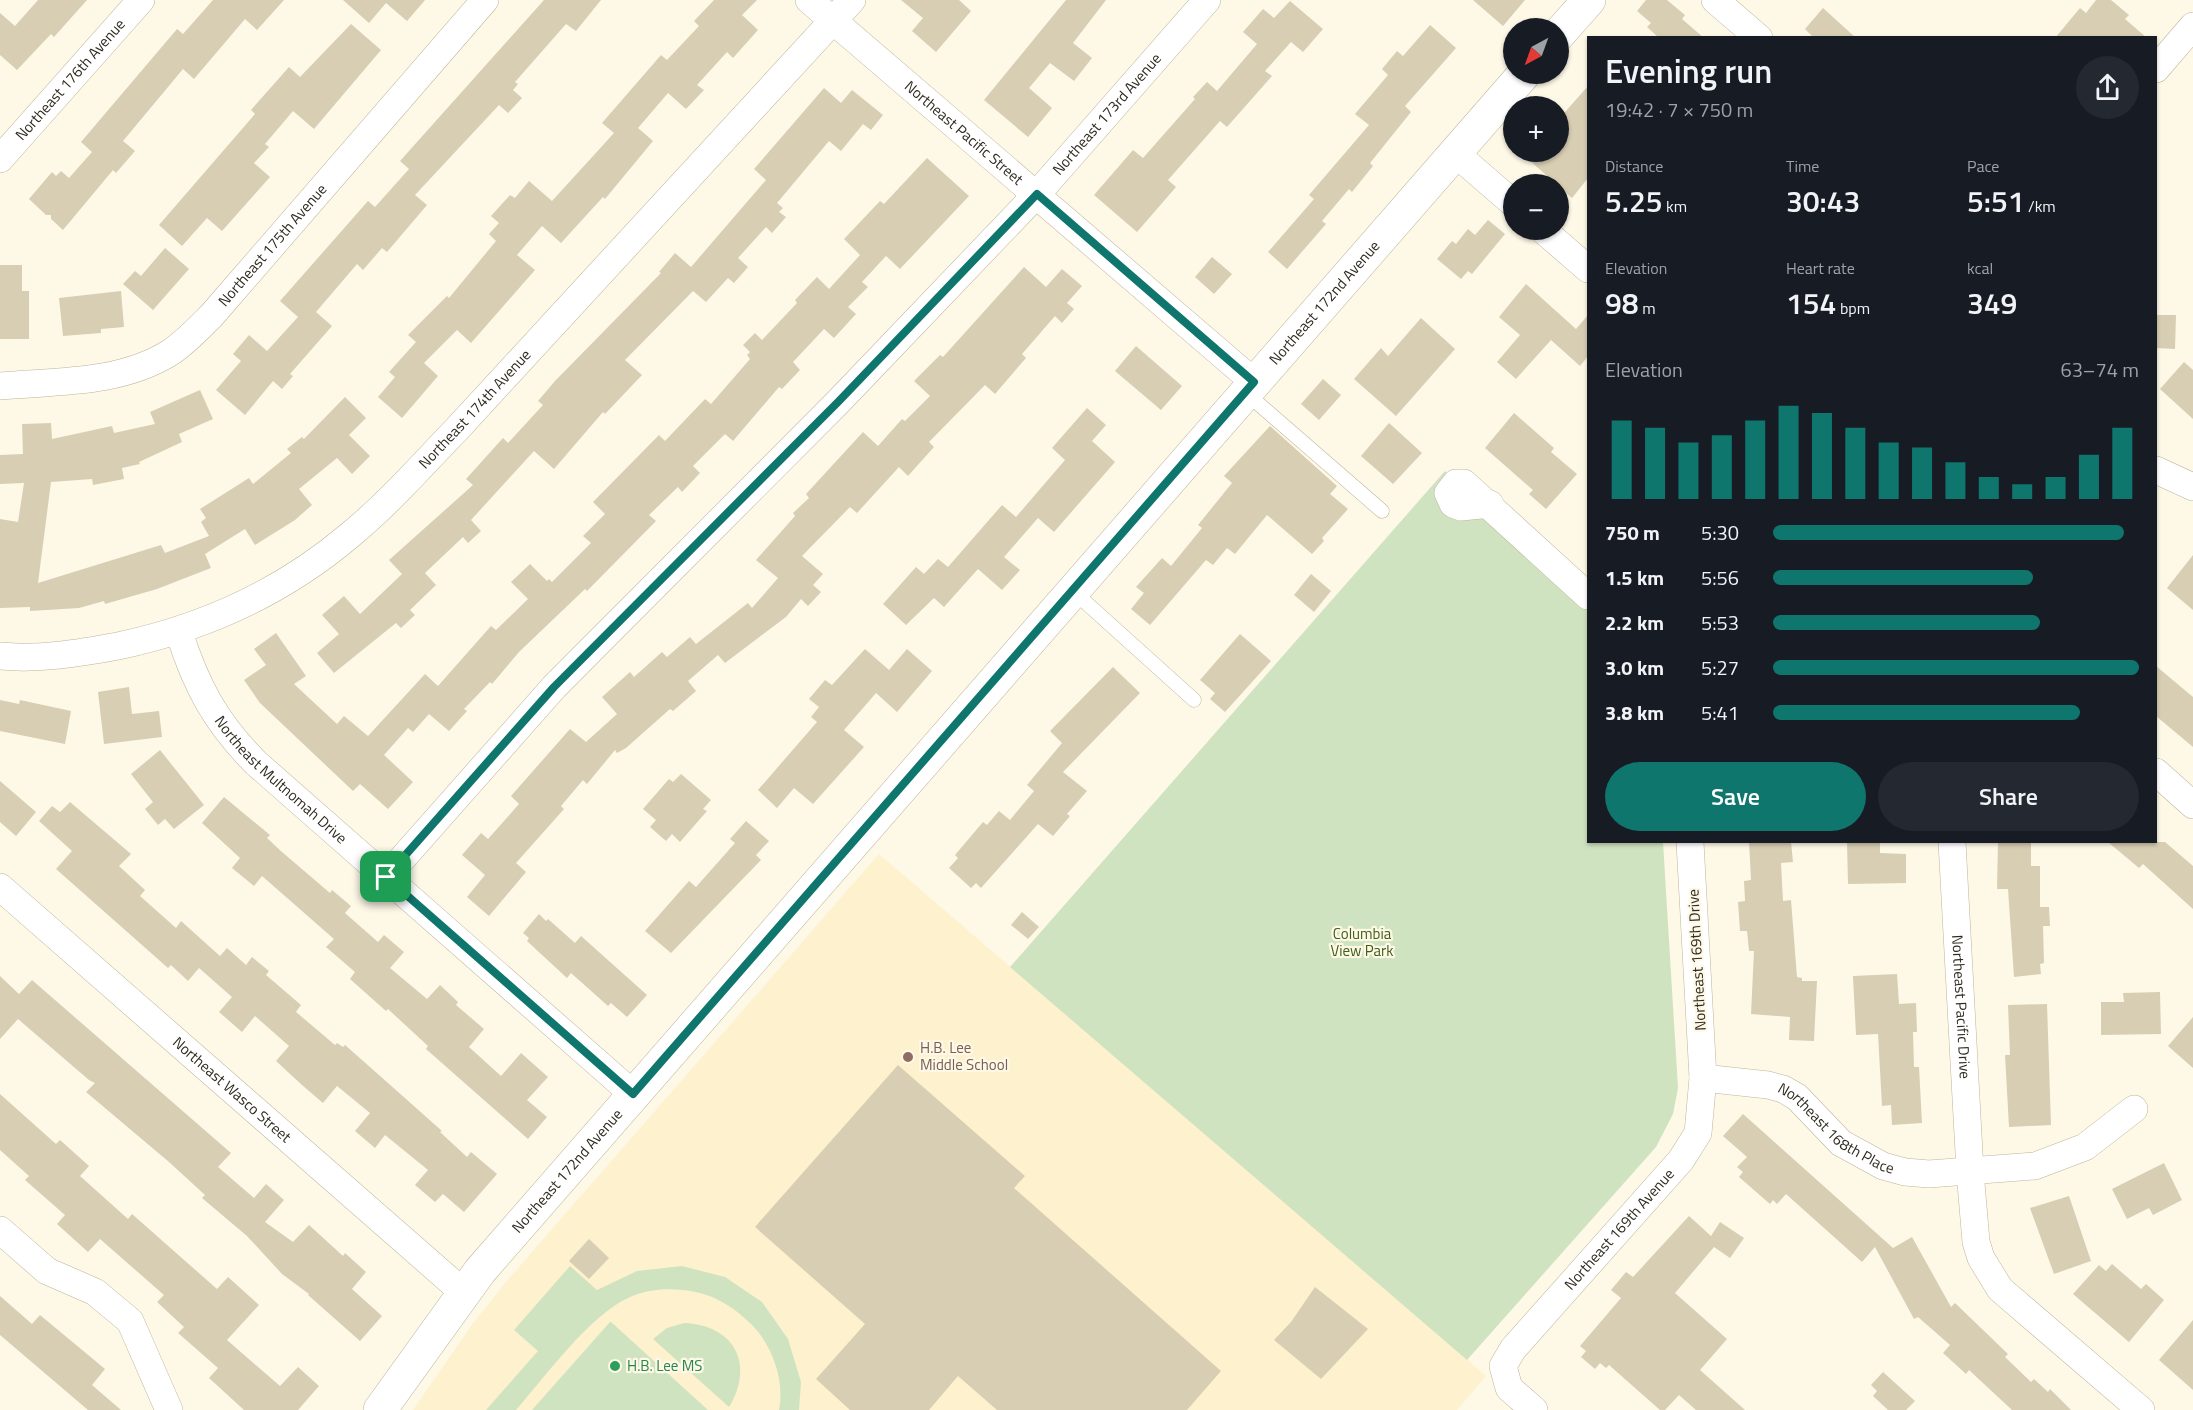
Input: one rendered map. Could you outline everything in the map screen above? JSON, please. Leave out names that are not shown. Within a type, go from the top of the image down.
[{"type":"street","name":"Northeast 176th Avenue","points":[[0,159],[141,0]]},
{"type":"street","name":"Northeast 175th Avenue","points":[[0,386],[113,375],[140,368],[170,352],[190,337],[212,315],[485,0]]},
{"type":"street","name":"Northeast Pacific Street","points":[[810,0],[843,10],[1037,194],[1250,387]]},
{"type":"street","name":"Northeast 173rd Avenue","points":[[386,877],[554,687],[839,401],[1037,194],[1207,0]]},
{"type":"street","points":[[1569,23],[1589,0]]},
{"type":"street","points":[[1715,0],[1757,36]]},
{"type":"street","name":"Northeast 174th Avenue","points":[[0,656],[41,656],[94,650],[179,632],[232,610],[283,584],[351,535],[391,498],[843,10]]},
{"type":"street","points":[[2157,68],[2193,26]]},
{"type":"street","name":"Northeast 172nd Avenue","points":[[381,1410],[463,1292],[633,1094],[1515,84]]},
{"type":"street","points":[[1455,153],[1503,194]]},
{"type":"street","points":[[1555,240],[1587,267]]},
{"type":"street","points":[[2157,470],[2193,487]]},
{"type":"street","points":[[1490,504],[1587,595]]},
{"type":"street","name":"Northeast Multnomah Drive","points":[[179,632],[194,675],[209,705],[232,740],[255,764],[633,1094]]},
{"type":"street","points":[[2157,773],[2193,805]]},
{"type":"street","name":"Northeast 169th Drive","points":[[1690,843],[1703,1078]]},
{"type":"street","name":"Northeast Pacific Drive","points":[[1952,843],[1976,1242],[1989,1273],[2000,1289],[2141,1410]]},
{"type":"street","name":"Northeast Wasco Street","points":[[0,886],[463,1292]]},
{"type":"street","name":"Northeast 168th Place","points":[[1703,1078],[1768,1085],[1783,1089],[1797,1097],[1841,1143],[1883,1166],[1905,1173],[1970,1171]]},
{"type":"street","name":"Northeast 169th Avenue","points":[[1534,1410],[1509,1388],[1503,1366],[1513,1349],[1691,1148],[1701,1117],[1703,1078]]},
{"type":"street","points":[[1970,1171],[2035,1166],[2062,1158],[2085,1147],[2133,1109]]},
{"type":"street","points":[[0,1230],[47,1271],[95,1292],[130,1321],[170,1410]]},
{"type":"lane","points":[[1250,387],[1382,511]]},
{"type":"lane","points":[[1072,591],[1194,700]]},
{"type":"shaded area","name":"H.B. Lee Middle School","points":[[879,854],[1486,1376],[1457,1410],[413,1410],[471,1326],[505,1283]]},
{"type":"green space","name":"Columbia View Park","points":[[1445,471],[1587,594],[1587,843],[1663,843],[1678,1088],[1673,1114],[1656,1147],[1467,1360],[1010,967]]},
{"type":"green space","points":[[570,1266],[597,1290],[637,1271],[682,1266],[725,1277],[762,1302],[788,1339],[801,1382],[799,1410],[779,1410],[780,1387],[775,1363],[765,1341],[750,1323],[735,1310],[710,1296],[692,1291],[668,1289],[634,1295],[613,1306],[568,1348],[516,1410],[486,1410],[538,1351],[514,1330]]},
{"type":"green space","name":"H.B. Lee MS","points":[[611,1322],[708,1410],[532,1410]]},
{"type":"green space","points":[[684,1323],[701,1325],[716,1331],[727,1339],[735,1350],[740,1376],[737,1391],[729,1407],[653,1339],[667,1328]]},
{"type":"building","points":[[38,0],[87,0],[54,37],[51,34],[17,70],[0,55],[0,13],[15,26]]},
{"type":"building","points":[[213,0],[284,0],[257,30],[245,19],[194,79],[183,69],[123,141],[135,151],[116,173],[113,170],[63,230],[51,219],[51,215],[46,215],[29,199],[52,172],[56,176],[61,171],[69,178],[92,152],[81,142],[177,29],[183,34]]},
{"type":"building","points":[[343,0],[425,0],[407,21],[386,3],[369,23]]},
{"type":"building","points":[[544,0],[601,0],[576,31],[566,24],[515,82],[518,84],[513,90],[522,98],[508,113],[499,105],[415,195],[427,205],[387,252],[382,248],[363,270],[357,264],[316,312],[332,326],[290,374],[293,376],[282,389],[273,381],[245,415],[216,390],[241,361],[233,354],[249,335],[267,351],[298,317],[280,301],[368,201],[375,207],[409,169],[400,161]]},
{"type":"building","points":[[714,0],[757,0],[742,15],[758,30],[733,58],[727,52],[697,85],[704,90],[686,109],[668,93],[638,128],[653,141],[605,199],[603,197],[561,243],[542,226],[517,255],[535,270],[471,343],[457,330],[424,363],[438,376],[402,418],[378,397],[395,377],[389,372],[416,342],[408,335],[447,296],[449,298],[496,241],[489,234],[499,223],[491,216],[510,195],[515,198],[529,181],[552,201],[614,133],[602,123],[661,55],[667,60],[699,26],[694,21]]},
{"type":"building","points":[[901,0],[959,0],[971,11],[936,52],[912,31],[923,18]]},
{"type":"building","points":[[1066,0],[1106,0],[1073,43],[1092,58],[1074,81],[1050,63],[1029,88],[1052,108],[1028,137],[984,100]]},
{"type":"building","points":[[1473,0],[1525,0],[1510,18],[1503,18],[1503,26]]},
{"type":"building","points":[[1646,0],[1667,0],[1685,15],[1682,19],[1702,36],[1657,36],[1647,27],[1651,23],[1637,11]]},
{"type":"building","points":[[2096,0],[2111,0],[2129,15],[2125,19],[2145,36],[2057,36],[2080,8],[2086,13]]},
{"type":"building","points":[[1290,1],[1323,29],[1303,52],[1291,42],[1265,71],[1272,76],[1227,127],[1220,121],[1168,180],[1176,187],[1137,232],[1094,195],[1133,150],[1143,158],[1207,82],[1217,91],[1257,44],[1243,32],[1263,9],[1274,18]]},
{"type":"building","points":[[1823,8],[1854,36],[1812,36],[1805,29]]},
{"type":"building","points":[[351,24],[381,50],[314,129],[293,111],[265,144],[269,147],[254,163],[270,177],[222,231],[207,218],[182,246],[159,225],[255,114],[251,110],[289,67],[300,77]]},
{"type":"building","points":[[1430,25],[1456,48],[1405,106],[1411,112],[1370,163],[1373,166],[1352,192],[1349,189],[1322,221],[1326,224],[1287,269],[1268,252],[1314,199],[1309,195],[1369,125],[1355,114],[1388,75],[1382,69],[1397,51],[1403,56]]},
{"type":"building","points":[[1587,87],[1587,179],[1572,198],[1569,195],[1569,174],[1545,174],[1531,162],[1569,162],[1569,108]]},
{"type":"building","points":[[824,88],[841,103],[852,90],[883,115],[871,130],[863,124],[841,151],[829,141],[777,203],[783,208],[779,212],[786,217],[772,233],[766,227],[738,258],[748,267],[734,283],[728,278],[706,302],[693,291],[625,360],[642,375],[605,414],[603,412],[554,469],[534,451],[471,520],[481,531],[468,543],[463,537],[425,573],[436,585],[410,610],[415,615],[401,628],[396,623],[334,673],[317,653],[339,634],[322,615],[344,596],[360,614],[402,574],[389,560],[473,485],[466,479],[503,438],[508,443],[543,405],[538,401],[555,381],[661,273],[659,272],[675,253],[691,267],[766,180],[754,169]]},
{"type":"building","points":[[927,158],[969,196],[900,269],[886,256],[862,282],[868,287],[848,307],[856,314],[834,338],[824,329],[793,362],[800,370],[782,389],[779,387],[733,441],[725,434],[693,466],[700,473],[682,492],[678,487],[649,515],[656,521],[587,591],[585,589],[519,652],[492,684],[490,682],[464,709],[467,711],[449,731],[429,714],[413,732],[408,728],[384,755],[413,782],[388,809],[360,784],[353,791],[260,703],[244,680],[266,665],[254,649],[276,633],[306,676],[294,684],[337,724],[344,716],[368,736],[425,674],[438,686],[491,626],[496,630],[528,599],[511,582],[530,564],[547,581],[549,579],[552,582],[591,543],[583,536],[605,514],[593,502],[659,435],[665,441],[705,399],[711,404],[750,359],[747,355],[750,352],[743,345],[755,333],[762,340],[797,303],[795,300],[817,277],[829,289],[860,255],[844,239],[880,201],[884,204]]},
{"type":"building","points":[[1488,220],[1503,232],[1503,236],[1472,274],[1468,271],[1461,279],[1437,259],[1452,241],[1456,244],[1468,229],[1475,235]]},
{"type":"building","points":[[165,248],[189,269],[153,310],[123,284],[135,271],[141,276]]},
{"type":"building","points":[[1212,257],[1232,274],[1214,294],[1195,277]]},
{"type":"building","points":[[0,265],[22,265],[22,291],[29,291],[29,339],[0,339]]},
{"type":"building","points":[[1024,267],[1046,287],[1062,269],[1082,286],[1067,303],[1074,309],[1062,323],[1055,316],[1022,354],[1026,358],[995,394],[985,385],[929,442],[934,447],[908,476],[899,467],[857,513],[850,507],[802,556],[823,574],[813,585],[821,592],[808,606],[801,599],[786,617],[725,663],[718,655],[688,681],[696,691],[673,711],[670,709],[626,748],[617,753],[615,750],[587,784],[583,780],[561,806],[564,809],[516,863],[526,872],[489,916],[467,897],[485,875],[462,855],[481,833],[488,839],[519,804],[511,796],[570,729],[586,742],[617,714],[602,697],[630,672],[634,677],[662,652],[667,657],[690,637],[696,644],[748,603],[752,608],[778,578],[756,560],[795,516],[793,513],[809,498],[806,494],[863,432],[878,446],[902,419],[905,421],[930,396],[914,381],[940,355],[943,357]]},
{"type":"building","points":[[1526,284],[1576,329],[1587,316],[1587,357],[1580,366],[1551,340],[1516,379],[1497,362],[1520,335],[1499,317]]},
{"type":"building","points":[[121,291],[124,327],[101,329],[101,333],[63,336],[59,298]]},
{"type":"building","points":[[2157,315],[2176,315],[2175,349],[2157,348]]},
{"type":"building","points":[[1421,318],[1455,349],[1396,416],[1354,379],[1381,348],[1388,356]]},
{"type":"building","points":[[1136,346],[1182,386],[1161,410],[1115,371]]},
{"type":"building","points":[[2184,362],[2193,370],[2193,419],[2160,389]]},
{"type":"building","points":[[1323,379],[1341,395],[1319,420],[1301,404]]},
{"type":"building","points":[[200,390],[213,419],[179,434],[182,442],[139,462],[140,464],[122,468],[124,479],[93,485],[92,479],[51,482],[38,583],[161,545],[165,553],[209,536],[201,522],[206,518],[200,509],[249,478],[253,484],[291,453],[287,449],[302,437],[304,439],[345,397],[366,418],[349,435],[370,456],[352,474],[337,458],[299,489],[312,505],[295,520],[255,545],[245,529],[205,554],[211,568],[157,589],[105,604],[104,601],[79,608],[30,611],[30,607],[0,608],[0,519],[18,522],[24,483],[0,484],[0,455],[23,454],[22,424],[51,423],[52,439],[112,426],[114,433],[155,424],[150,412]]},
{"type":"building","points":[[1087,408],[1106,425],[1092,441],[1115,462],[1054,532],[1038,518],[1004,557],[1020,570],[1002,590],[978,569],[944,607],[934,598],[906,625],[883,604],[916,567],[924,574],[938,559],[948,567],[1002,505],[1016,517],[1065,460],[1052,448]]},
{"type":"building","points":[[1514,413],[1554,448],[1551,452],[1577,474],[1546,509],[1529,494],[1533,490],[1485,448]]},
{"type":"building","points":[[1389,423],[1422,453],[1393,484],[1361,456]]},
{"type":"building","points":[[1270,426],[1337,486],[1330,494],[1348,509],[1322,538],[1324,541],[1312,554],[1267,515],[1235,554],[1227,548],[1213,565],[1206,560],[1150,625],[1131,609],[1144,593],[1136,587],[1162,558],[1171,566],[1202,528],[1198,525],[1232,483],[1224,476]]},
{"type":"building","points":[[2193,555],[2193,610],[2167,588]]},
{"type":"building","points":[[1311,574],[1331,591],[1314,612],[1294,595]]},
{"type":"building","points":[[1240,634],[1271,661],[1225,712],[1210,699],[1215,693],[1200,680]]},
{"type":"building","points":[[865,649],[889,670],[907,649],[932,671],[897,712],[876,693],[844,730],[864,747],[813,804],[794,788],[777,808],[758,790],[817,722],[811,717],[819,707],[809,699],[825,680],[832,685]]},
{"type":"building","points":[[1113,667],[1140,693],[1063,772],[1087,791],[1067,814],[1070,816],[1053,836],[1038,824],[981,888],[976,883],[971,888],[949,868],[958,858],[955,855],[983,822],[987,825],[999,811],[1010,820],[1034,791],[1027,785],[1062,743],[1050,731]]},
{"type":"building","points":[[2157,667],[2193,697],[2193,747],[2157,717]]},
{"type":"building","points":[[129,687],[132,714],[159,711],[162,737],[104,744],[98,692]]},
{"type":"building","points":[[0,700],[19,704],[20,700],[71,711],[65,744],[0,731]]},
{"type":"building","points":[[160,750],[204,805],[174,829],[165,819],[158,825],[145,809],[153,802],[131,774]]},
{"type":"building","points":[[681,774],[711,800],[703,809],[707,811],[680,842],[672,834],[666,841],[650,827],[656,820],[643,809],[669,779],[673,782]]},
{"type":"building","points":[[0,781],[36,812],[16,836],[0,822]]},
{"type":"building","points":[[224,797],[270,835],[267,838],[282,852],[330,893],[332,890],[351,906],[345,913],[378,942],[384,935],[404,952],[390,968],[427,999],[440,985],[458,1002],[456,1005],[484,1029],[469,1047],[501,1076],[521,1053],[548,1077],[527,1100],[547,1117],[528,1139],[426,1049],[428,1046],[388,1009],[386,1011],[350,979],[355,972],[326,947],[334,939],[262,876],[254,886],[232,868],[240,858],[202,823]]},
{"type":"building","points":[[70,802],[131,854],[119,866],[145,890],[140,896],[176,928],[181,921],[220,956],[227,948],[246,965],[252,957],[269,971],[266,975],[301,1005],[296,1012],[335,1045],[337,1043],[343,1047],[345,1045],[442,1131],[440,1132],[467,1157],[471,1152],[497,1174],[464,1212],[443,1194],[435,1202],[415,1185],[428,1170],[385,1135],[375,1148],[355,1131],[370,1113],[337,1086],[323,1103],[276,1061],[289,1046],[255,1016],[242,1032],[219,1012],[232,997],[199,968],[188,981],[171,965],[168,968],[56,869],[72,851],[39,821],[52,806],[60,812]]},
{"type":"building","points":[[746,821],[769,841],[756,855],[761,860],[671,953],[645,931],[689,881],[696,887],[735,843],[730,839]]},
{"type":"building","points":[[2165,842],[2193,866],[2193,909],[2143,864],[2139,868],[2109,843]]},
{"type":"building","points":[[1749,843],[1791,843],[1793,862],[1781,863],[1783,901],[1791,900],[1797,977],[1802,978],[1802,981],[1817,981],[1814,1041],[1789,1040],[1790,1017],[1751,1014],[1754,951],[1749,951],[1747,931],[1740,931],[1738,902],[1745,901],[1744,881],[1751,880]]},
{"type":"building","points":[[1847,843],[1880,843],[1880,853],[1906,854],[1906,883],[1848,884]]},
{"type":"building","points":[[1998,843],[2031,843],[2031,866],[2040,866],[2040,907],[2049,907],[2050,926],[2043,926],[2044,963],[2040,964],[2041,974],[2014,977],[2008,889],[1997,889]]},
{"type":"building","points":[[1022,912],[1039,927],[1028,939],[1011,925]]},
{"type":"building","points":[[539,914],[575,943],[581,936],[647,995],[627,1017],[611,1003],[608,1006],[571,973],[567,978],[527,941],[529,938],[523,933]]},
{"type":"building","points":[[1897,974],[1899,1004],[1916,1003],[1917,1032],[1913,1032],[1914,1067],[1919,1067],[1922,1123],[1892,1125],[1891,1105],[1882,1106],[1878,1034],[1856,1035],[1853,976]]},
{"type":"building","points":[[0,976],[19,994],[32,980],[231,1153],[218,1167],[254,1198],[266,1184],[284,1200],[265,1222],[293,1242],[309,1225],[343,1256],[345,1253],[366,1272],[352,1289],[382,1316],[360,1341],[309,1294],[282,1274],[247,1236],[202,1198],[205,1195],[169,1162],[86,1092],[95,1083],[18,1019],[0,1039]]},
{"type":"building","points":[[2160,992],[2161,1034],[2101,1035],[2101,1002],[2124,1002],[2123,993]]},
{"type":"building","points":[[2047,1004],[2051,1125],[2009,1127],[2005,1055],[2010,1055],[2008,1005]]},
{"type":"building","points":[[2193,1017],[2193,1068],[2168,1046]]},
{"type":"building","points":[[898,1065],[1025,1176],[1014,1188],[1221,1371],[1187,1410],[997,1410],[958,1376],[929,1410],[850,1410],[816,1379],[865,1324],[755,1227]]},
{"type":"building","points":[[0,1094],[56,1144],[60,1140],[89,1166],[80,1176],[128,1219],[132,1214],[217,1289],[228,1277],[259,1305],[227,1340],[280,1386],[298,1367],[319,1386],[298,1410],[244,1410],[209,1378],[218,1368],[178,1333],[184,1327],[157,1302],[164,1295],[100,1239],[88,1252],[57,1224],[65,1215],[25,1180],[29,1176],[0,1150]]},
{"type":"building","points":[[1743,1114],[1893,1248],[1912,1237],[1951,1307],[1955,1303],[2008,1354],[2005,1357],[2031,1382],[2034,1379],[2048,1392],[2050,1389],[2071,1410],[2012,1410],[1969,1370],[1966,1374],[1943,1353],[1950,1345],[1918,1317],[1914,1319],[1875,1247],[1862,1262],[1786,1194],[1777,1204],[1773,1200],[1770,1204],[1739,1177],[1743,1172],[1737,1167],[1747,1157],[1723,1136]]},
{"type":"building","points":[[2164,1163],[2182,1200],[2153,1215],[2149,1208],[2127,1219],[2112,1189]]},
{"type":"building","points":[[2069,1196],[2091,1261],[2054,1274],[2030,1208]]},
{"type":"building","points":[[1689,1216],[1711,1236],[1720,1222],[1744,1238],[1730,1258],[1714,1247],[1675,1293],[1727,1339],[1700,1370],[1745,1410],[1696,1410],[1679,1395],[1665,1410],[1660,1410],[1609,1365],[1606,1368],[1600,1363],[1595,1369],[1581,1357],[1586,1351],[1580,1346],[1621,1298],[1611,1290],[1626,1272],[1633,1277]]},
{"type":"building","points":[[589,1239],[609,1258],[589,1279],[569,1261]]},
{"type":"building","points":[[2112,1264],[2141,1289],[2146,1284],[2164,1300],[2129,1342],[2073,1294],[2099,1265],[2106,1271]]},
{"type":"building","points":[[1315,1287],[1368,1329],[1321,1379],[1274,1340],[1291,1322]]},
{"type":"building","points":[[0,1296],[32,1324],[40,1315],[105,1369],[92,1385],[121,1410],[88,1410],[0,1335]]},
{"type":"building","points":[[2193,1320],[2193,1390],[2159,1360]]},
{"type":"building","points":[[1883,1372],[1915,1401],[1906,1410],[1888,1410],[1873,1396],[1877,1391],[1871,1385]]},
{"type":"place","name":"H.B. Lee Middle School","points":[[908,1057]]},
{"type":"place","name":"H.B. Lee MS","points":[[615,1366]]},
{"type":"route","points":[[1037,194],[1254,382],[633,1094],[386,877],[554,687],[839,401],[1037,194]]}]
